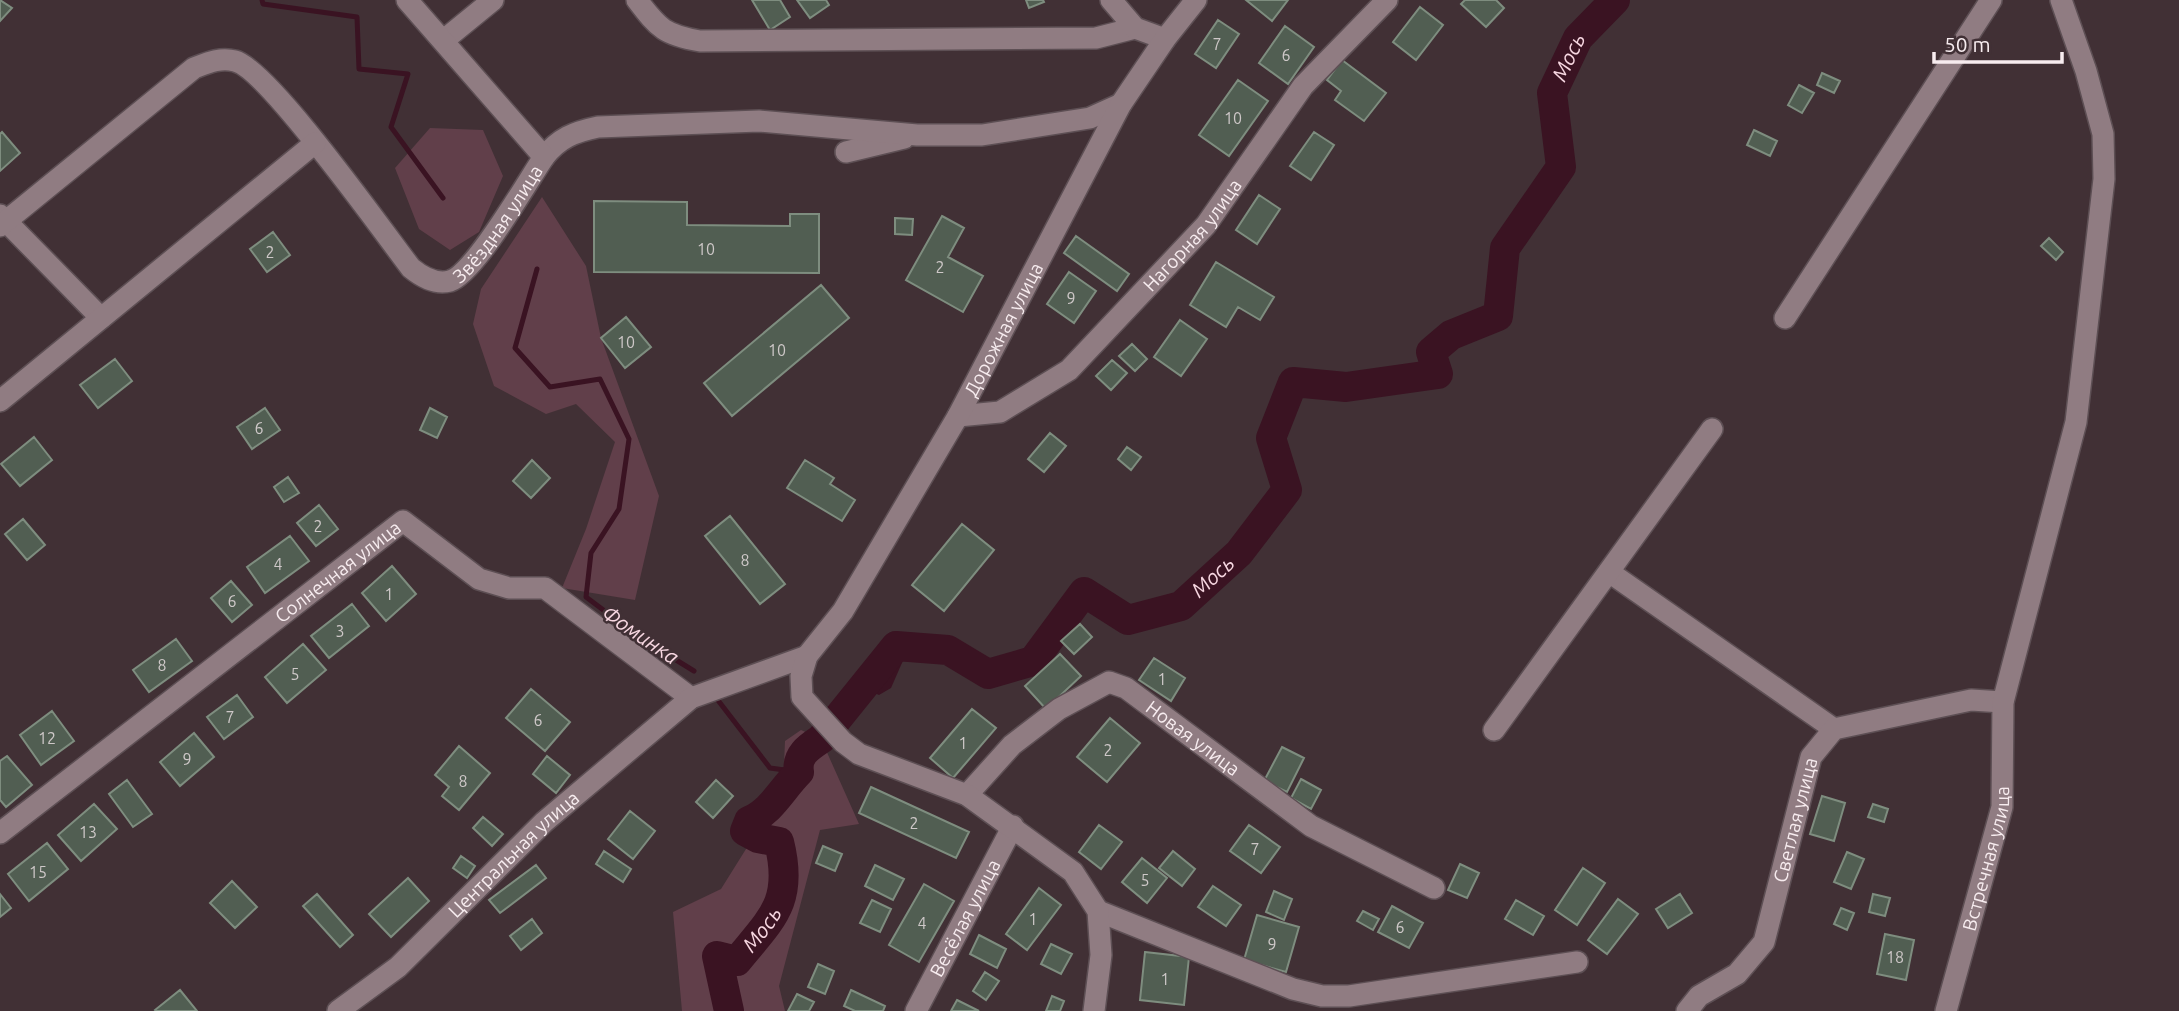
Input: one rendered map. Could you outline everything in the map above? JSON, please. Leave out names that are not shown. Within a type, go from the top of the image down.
[{"type":"street","name":"Звёздная улица","points":[[2,221],[194,68],[214,60],[236,61],[258,75],[315,143],[411,268],[426,279],[439,282],[464,273],[544,157],[407,0]]},
{"type":"street","points":[[444,40],[493,0]]},
{"type":"street","points":[[637,0],[670,36],[700,41],[1096,38],[1135,28]]},
{"type":"street","points":[[1111,0],[1135,28],[1165,39]]},
{"type":"street","name":"Дорожная улица","points":[[807,656],[843,611],[958,416],[1121,104],[1165,39],[1196,0]]},
{"type":"street","name":"Нагорная улица","points":[[958,416],[1000,412],[1069,370],[1206,225],[1303,86],[1387,0]]},
{"type":"street","points":[[1785,318],[1991,0]]},
{"type":"street","name":"Встречная улица","points":[[1946,1011],[2001,807],[2003,702],[2076,422],[2105,179],[2103,134],[2086,71],[2061,0]]},
{"type":"street","points":[[544,157],[555,144],[574,133],[598,127],[759,121],[917,135],[982,135],[1090,118],[1121,104]]},
{"type":"street","points":[[846,152],[917,135]]},
{"type":"street","points":[[0,401],[315,143]]},
{"type":"street","points":[[2,221],[101,318]]},
{"type":"street","points":[[1494,730],[1712,429]]},
{"type":"street","name":"Солнечная улица","points":[[0,833],[403,521],[479,579],[509,588],[545,588],[691,698]]},
{"type":"street","points":[[1609,572],[1833,729],[1971,700],[2003,702]]},
{"type":"street","points":[[691,698],[807,656]]},
{"type":"street","points":[[807,656],[800,676],[802,697],[843,742],[859,754],[967,795],[1073,872],[1098,911],[1101,956],[1094,1011]]},
{"type":"street","name":"Новая улица","points":[[967,795],[1012,745],[1059,709],[1109,682],[1126,688],[1311,827],[1434,888]]},
{"type":"street","name":"Центральная улица","points":[[338,1011],[398,967],[544,822],[691,698]]},
{"type":"street","name":"Светлая улица","points":[[1687,1011],[1699,996],[1737,974],[1764,942],[1811,757],[1833,729]]},
{"type":"street","name":"Весёлая улица","points":[[916,1011],[1013,826]]},
{"type":"street","points":[[1098,911],[1293,989],[1322,996],[1349,996],[1577,962]]},
{"type":"shaded area","points":[[430,128],[483,130],[503,176],[479,232],[450,250],[419,229],[395,168]]},
{"type":"shaded area","points":[[542,197],[586,266],[601,338],[659,496],[635,600],[562,588],[586,529],[615,442],[576,404],[546,414],[494,386],[473,324],[481,289]]},
{"type":"shaded area","points":[[890,645],[892,653],[902,653],[905,656],[891,688],[879,695],[872,692],[873,686],[865,674],[876,654]]},
{"type":"shaded area","points":[[801,730],[821,739],[859,824],[820,830],[779,986],[785,1011],[682,1011],[673,912],[721,889],[783,790],[785,741]]},
{"type":"building","points":[[0,0],[12,8],[0,21]]},
{"type":"building","points":[[752,0],[780,0],[790,17],[770,30]]},
{"type":"building","points":[[797,0],[826,0],[829,5],[810,18]]},
{"type":"building","points":[[1026,0],[1043,0],[1044,2],[1029,8]]},
{"type":"building","points":[[1246,0],[1288,0],[1272,21]]},
{"type":"building","points":[[1465,0],[1496,0],[1504,8],[1486,27],[1461,4]]},
{"type":"building","points":[[1420,7],[1443,25],[1416,60],[1393,42]]},
{"type":"building","points":[[1218,20],[1239,34],[1216,68],[1195,54]]},
{"type":"building","points":[[1285,26],[1314,47],[1288,84],[1259,63]]},
{"type":"building","points":[[1342,60],[1386,93],[1364,121],[1335,100],[1341,91],[1327,80]]},
{"type":"building","points":[[1822,73],[1840,81],[1834,93],[1817,85]]},
{"type":"building","points":[[1238,80],[1268,101],[1229,156],[1199,135]]},
{"type":"building","points":[[1799,85],[1814,93],[1802,113],[1788,105]]},
{"type":"building","points":[[1754,130],[1777,141],[1770,156],[1747,145]]},
{"type":"building","points":[[2,132],[20,153],[0,171],[0,134]]},
{"type":"building","points":[[1314,132],[1334,145],[1311,180],[1290,166]]},
{"type":"building","points":[[1259,195],[1280,209],[1257,244],[1236,230]]},
{"type":"building","points":[[594,201],[687,202],[687,225],[790,226],[790,214],[819,214],[819,273],[594,272]]},
{"type":"building","points":[[942,216],[964,228],[948,257],[983,276],[963,312],[906,280]]},
{"type":"building","points":[[895,218],[913,219],[912,235],[895,234]]},
{"type":"building","points":[[273,232],[290,255],[267,272],[250,249]]},
{"type":"building","points":[[1076,236],[1129,274],[1117,291],[1064,253]]},
{"type":"building","points":[[2049,238],[2063,252],[2056,260],[2041,246]]},
{"type":"building","points":[[1216,262],[1274,297],[1260,320],[1238,307],[1226,327],[1190,305]]},
{"type":"building","points":[[1069,272],[1096,291],[1074,323],[1047,304]]},
{"type":"building","points":[[821,285],[849,318],[732,416],[704,383]]},
{"type":"building","points":[[626,317],[651,347],[625,368],[601,338]]},
{"type":"building","points":[[1180,320],[1207,339],[1181,376],[1154,357]]},
{"type":"building","points":[[1132,344],[1147,359],[1135,371],[1119,356]]},
{"type":"building","points":[[115,359],[132,381],[98,408],[80,385]]},
{"type":"building","points":[[1112,360],[1127,373],[1111,390],[1096,376]]},
{"type":"building","points":[[265,408],[280,430],[252,449],[237,427]]},
{"type":"building","points":[[430,408],[447,417],[437,438],[420,430]]},
{"type":"building","points":[[1050,433],[1066,446],[1044,472],[1028,459]]},
{"type":"building","points":[[34,437],[52,460],[20,486],[1,464]]},
{"type":"building","points":[[1127,447],[1141,457],[1131,470],[1118,459]]},
{"type":"building","points":[[532,460],[550,478],[531,498],[513,481]]},
{"type":"building","points":[[805,460],[834,478],[830,484],[855,500],[842,521],[787,488]]},
{"type":"building","points":[[288,477],[299,493],[284,502],[274,487]]},
{"type":"building","points":[[319,505],[338,529],[316,546],[297,523]]},
{"type":"building","points":[[730,516],[785,584],[760,604],[705,536]]},
{"type":"building","points":[[23,519],[45,545],[27,560],[5,534]]},
{"type":"building","points":[[962,524],[994,550],[944,611],[912,585]]},
{"type":"building","points":[[290,536],[309,561],[265,593],[247,567]]},
{"type":"building","points":[[392,566],[416,594],[386,621],[362,593]]},
{"type":"building","points":[[231,581],[252,605],[232,622],[211,598]]},
{"type":"building","points":[[352,604],[369,626],[329,658],[311,636]]},
{"type":"building","points":[[1080,624],[1092,637],[1074,654],[1061,641]]},
{"type":"building","points":[[176,639],[192,661],[149,692],[133,670]]},
{"type":"building","points":[[303,644],[326,670],[287,703],[265,677]]},
{"type":"building","points":[[1060,654],[1081,676],[1046,709],[1025,686]]},
{"type":"building","points":[[1154,658],[1185,678],[1171,701],[1139,680]]},
{"type":"building","points":[[531,689],[570,722],[545,751],[506,718]]},
{"type":"building","points":[[237,695],[253,717],[224,739],[207,717]]},
{"type":"building","points":[[972,709],[996,728],[953,778],[930,758]]},
{"type":"building","points":[[52,711],[74,741],[41,765],[20,735]]},
{"type":"building","points":[[1110,718],[1140,743],[1107,782],[1077,757]]},
{"type":"building","points":[[194,733],[214,757],[180,786],[160,762]]},
{"type":"building","points":[[459,746],[490,773],[459,810],[442,796],[449,787],[435,775]]},
{"type":"building","points":[[1282,747],[1304,758],[1287,792],[1264,781]]},
{"type":"building","points":[[7,756],[32,785],[6,807],[0,800],[0,761]]},
{"type":"building","points":[[547,756],[570,775],[556,793],[533,774]]},
{"type":"building","points":[[1301,779],[1321,790],[1311,809],[1291,798]]},
{"type":"building","points":[[127,780],[152,814],[133,827],[109,794]]},
{"type":"building","points":[[716,780],[733,796],[713,818],[696,802]]},
{"type":"building","points":[[871,787],[969,832],[956,858],[859,813]]},
{"type":"building","points":[[1822,796],[1845,803],[1834,841],[1810,834]]},
{"type":"building","points":[[94,804],[117,829],[81,861],[58,835]]},
{"type":"building","points":[[1873,804],[1888,809],[1884,822],[1868,817]]},
{"type":"building","points":[[630,811],[655,831],[633,859],[608,839]]},
{"type":"building","points":[[483,817],[503,834],[492,846],[473,828]]},
{"type":"building","points":[[1099,825],[1122,842],[1101,869],[1079,852]]},
{"type":"building","points":[[1249,825],[1280,847],[1261,873],[1230,851]]},
{"type":"building","points":[[47,843],[68,869],[29,901],[8,874]]},
{"type":"building","points":[[823,846],[842,854],[835,871],[816,863]]},
{"type":"building","points":[[604,851],[631,869],[623,882],[596,864]]},
{"type":"building","points":[[1173,851],[1195,869],[1182,886],[1159,868]]},
{"type":"building","points":[[1847,852],[1864,859],[1851,889],[1834,882]]},
{"type":"building","points":[[461,856],[475,866],[467,878],[453,868]]},
{"type":"building","points":[[1142,858],[1167,878],[1147,903],[1122,882]]},
{"type":"building","points":[[1460,864],[1479,873],[1467,898],[1448,890]]},
{"type":"building","points":[[536,865],[546,878],[500,913],[489,900]]},
{"type":"building","points":[[875,865],[904,879],[893,900],[865,886]]},
{"type":"building","points":[[1583,868],[1605,883],[1577,925],[1555,910]]},
{"type":"building","points":[[408,878],[429,901],[391,937],[369,914]]},
{"type":"building","points":[[232,881],[257,907],[235,928],[210,903]]},
{"type":"building","points":[[924,884],[954,901],[919,962],[889,945]]},
{"type":"building","points":[[1213,886],[1241,905],[1226,926],[1198,907]]},
{"type":"building","points":[[1039,888],[1061,905],[1027,950],[1006,934]]},
{"type":"building","points":[[1274,891],[1292,899],[1284,920],[1266,912]]},
{"type":"building","points":[[0,894],[11,908],[0,917]]},
{"type":"building","points":[[317,894],[353,935],[340,947],[303,906]]},
{"type":"building","points":[[1680,894],[1692,913],[1668,928],[1656,909]]},
{"type":"building","points":[[1873,894],[1890,898],[1885,916],[1869,912]]},
{"type":"building","points":[[1618,899],[1638,914],[1607,954],[1588,940]]},
{"type":"building","points":[[872,900],[891,909],[880,932],[860,923]]},
{"type":"building","points":[[1516,900],[1544,916],[1533,935],[1505,919]]},
{"type":"building","points":[[1392,906],[1423,923],[1409,948],[1378,932]]},
{"type":"building","points":[[1841,908],[1854,913],[1847,930],[1834,924]]},
{"type":"building","points":[[1363,911],[1379,919],[1373,930],[1357,921]]},
{"type":"building","points":[[1257,915],[1299,927],[1286,972],[1244,960]]},
{"type":"building","points":[[532,919],[542,933],[521,950],[510,936]]},
{"type":"building","points":[[1885,934],[1914,940],[1906,980],[1877,974]]},
{"type":"building","points":[[979,935],[1006,949],[997,968],[970,954]]},
{"type":"building","points":[[1051,944],[1072,954],[1061,974],[1041,964]]},
{"type":"building","points":[[1145,952],[1189,957],[1184,1005],[1140,1000]]},
{"type":"building","points":[[818,964],[834,971],[825,994],[808,987]]},
{"type":"building","points":[[985,972],[999,981],[986,1000],[973,991]]},
{"type":"building","points":[[180,990],[197,1011],[155,1010]]},
{"type":"building","points":[[851,990],[885,1006],[883,1011],[855,1011],[844,1006]]},
{"type":"building","points":[[797,994],[814,1002],[809,1011],[788,1011]]},
{"type":"building","points":[[1052,996],[1064,1001],[1060,1011],[1046,1011]]},
{"type":"building","points":[[957,1000],[979,1011],[951,1011]]},
{"type":"waterway","name":"Фоминка","points":[[262,0],[263,4],[357,17],[359,69],[408,74],[391,127],[443,198]]},
{"type":"waterway","name":"Мось","points":[[729,1011],[717,956],[737,961],[777,908],[784,880],[779,842],[758,838],[745,831],[749,821],[764,812],[799,772],[799,761],[804,752],[821,739],[896,646],[948,650],[988,674],[1033,661],[1084,592],[1128,620],[1181,606],[1239,553],[1287,490],[1271,438],[1293,382],[1346,387],[1438,374],[1431,352],[1451,335],[1498,316],[1505,248],[1561,167],[1552,93],[1578,38],[1615,0]]},
{"type":"waterway","name":"Фоминка","points":[[537,269],[515,348],[550,387],[600,379],[629,439],[619,509],[591,553],[586,597],[642,639],[694,671]]},
{"type":"waterway","name":"Фоминка","points":[[717,699],[770,768],[799,772]]}]
